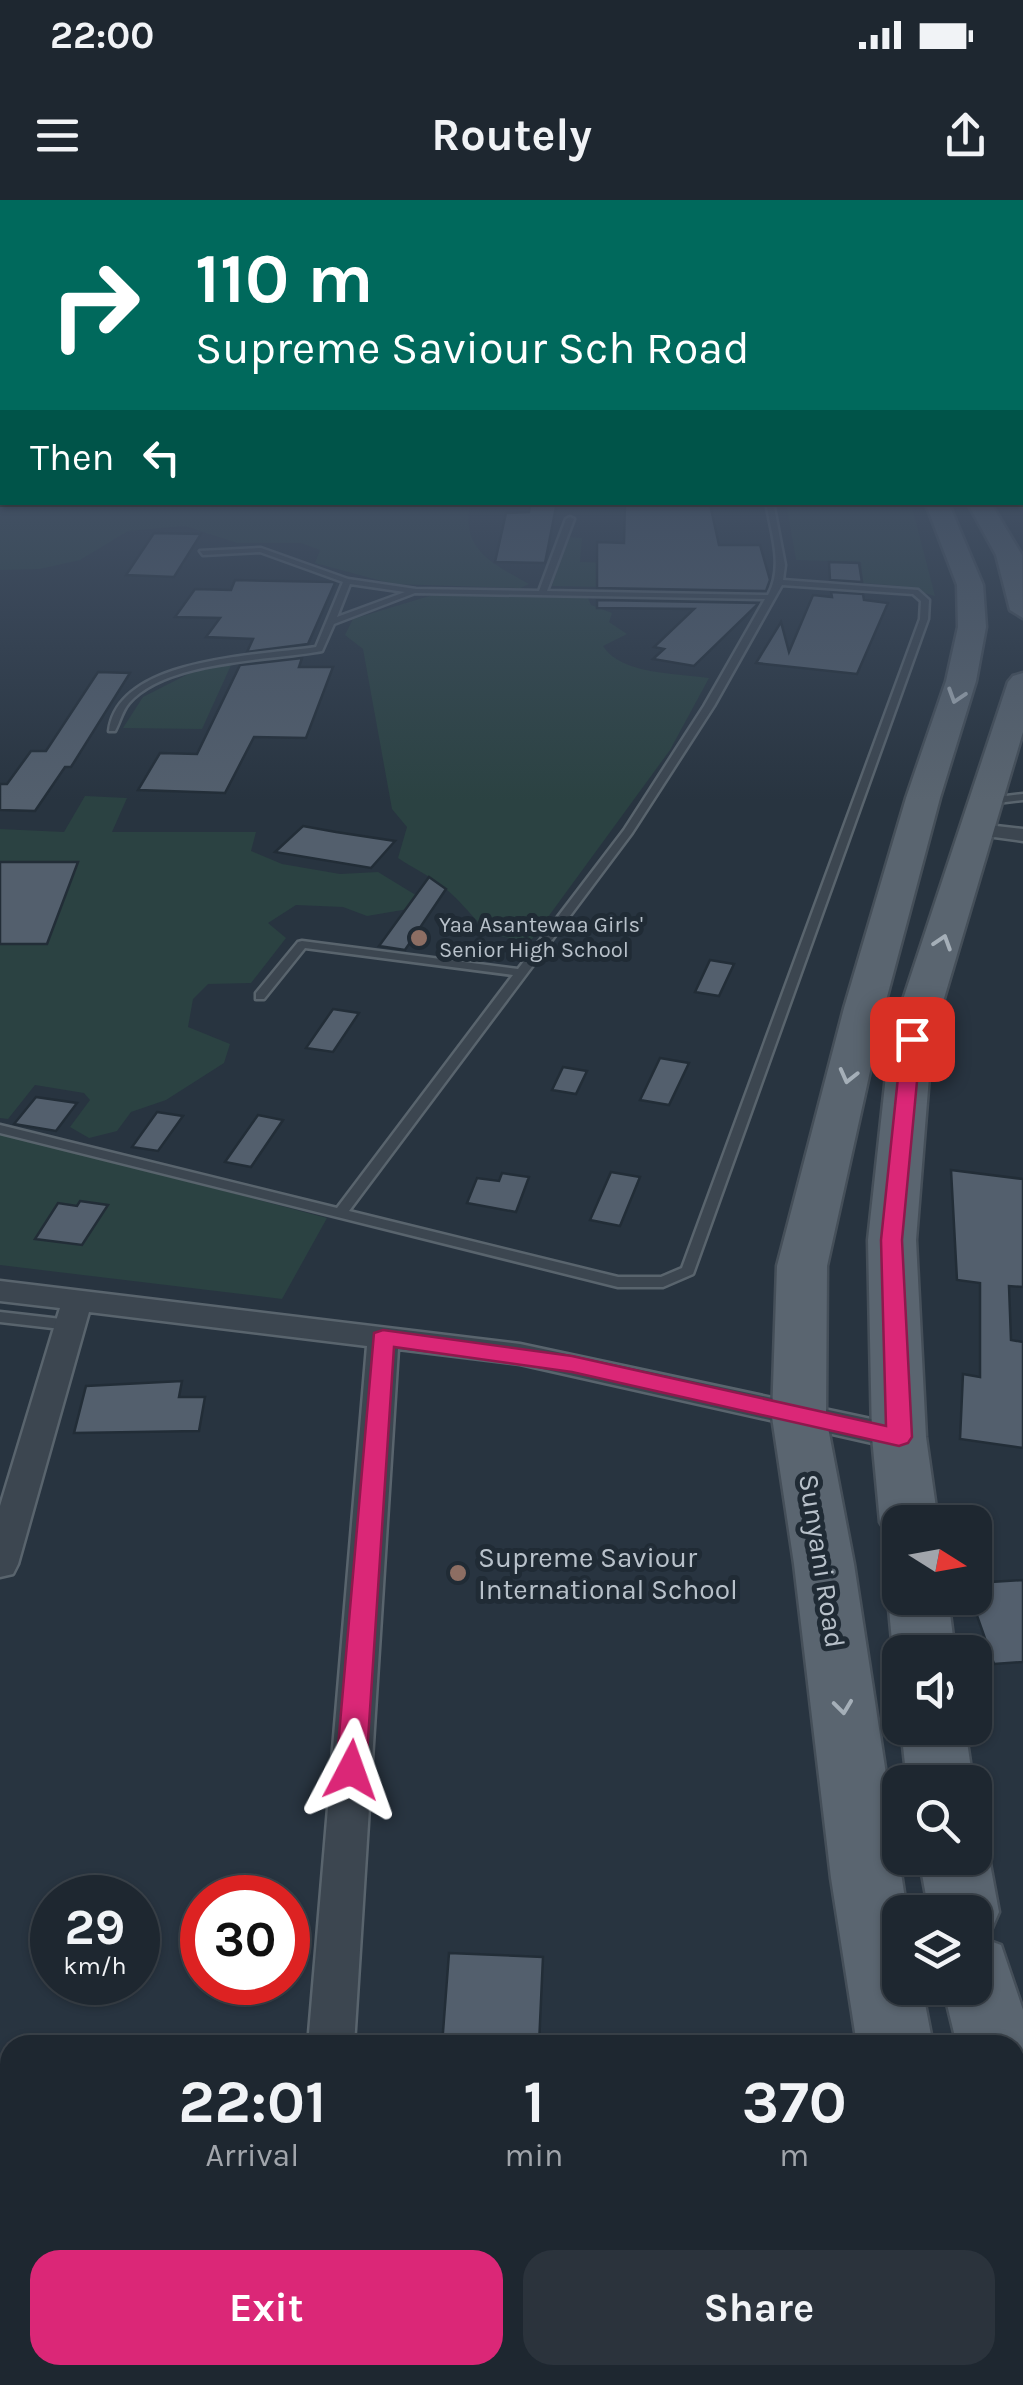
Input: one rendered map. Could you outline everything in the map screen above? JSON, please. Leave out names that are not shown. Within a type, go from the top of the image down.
[{"type":"main road","name":"Sunyani Road","points":[[893,2035],[866,1878],[824,1564],[799,1417],[802,1266],[864,1008],[923,798],[962,681],[972,627],[971,597]]},
{"type":"main road","points":[[907,1505],[899,1437],[892,1240],[912,1039],[997,809],[1015,718]]},
{"type":"street","points":[[997,809],[1023,835]]},
{"type":"street","points":[[0,1291],[73,1314],[383,1338],[572,1364],[899,1437]]},
{"type":"street","points":[[0,1564],[73,1314]]},
{"type":"street","points":[[332,2035],[383,1338]]},
{"type":"lane","points":[[112,729],[126,701],[192,668],[319,649],[341,597]]},
{"type":"lane","points":[[331,622],[400,597]]},
{"type":"lane","points":[[724,597],[772,598]]},
{"type":"lane","points":[[0,1129],[618,1282],[663,1282],[688,1271],[924,618],[925,600],[921,597]]},
{"type":"lane","points":[[340,1212],[628,831],[772,598]]},
{"type":"lane","points":[[260,996],[302,944],[521,973]]},
{"type":"lane","points":[[0,1317],[73,1314]]},
{"type":"green space","points":[[426,597],[587,597],[591,605],[612,613],[609,622],[627,634],[603,646],[623,663],[651,671],[709,678],[670,750],[532,939],[491,932],[441,885],[398,858],[407,827],[392,809],[363,649],[345,635],[353,619]]},
{"type":"green space","points":[[232,663],[202,729],[123,728],[143,697],[196,670]]},
{"type":"green space","points":[[85,796],[127,798],[112,832],[256,832],[251,851],[282,864],[340,874],[378,872],[432,905],[367,916],[343,907],[296,905],[268,923],[286,938],[251,983],[208,984],[193,999],[188,1027],[230,1044],[224,1063],[166,1100],[131,1112],[117,1131],[89,1138],[70,1127],[90,1100],[84,1093],[35,1085],[8,1119],[0,1118],[0,829],[64,832]]},
{"type":"green space","points":[[0,1134],[327,1218],[282,1299],[0,1265]]},
{"type":"building","points":[[189,597],[329,597],[308,644],[247,652],[253,639],[206,637],[220,618],[175,617]]},
{"type":"building","points":[[812,597],[863,597],[888,603],[857,674],[756,663],[781,622],[789,652]]},
{"type":"building","points":[[597,600],[759,603],[694,666],[653,659],[664,649],[654,647],[694,609],[597,608]]},
{"type":"building","points":[[302,658],[299,667],[333,667],[306,738],[254,737],[225,793],[138,790],[160,753],[197,754],[240,665]]},
{"type":"building","points":[[98,672],[130,673],[71,767],[65,767],[35,811],[0,810],[0,784],[7,784],[31,751],[46,751]]},
{"type":"building","points":[[303,826],[395,841],[371,868],[275,852]]},
{"type":"building","points":[[0,862],[78,862],[47,944],[0,944]]},
{"type":"building","points":[[429,877],[446,889],[405,950],[379,946]]},
{"type":"building","points":[[710,960],[734,964],[719,996],[695,992]]},
{"type":"building","points":[[333,1009],[359,1013],[333,1052],[306,1048]]},
{"type":"building","points":[[660,1058],[689,1063],[669,1105],[640,1100]]},
{"type":"building","points":[[563,1067],[587,1071],[576,1094],[552,1090]]},
{"type":"building","points":[[36,1097],[77,1103],[56,1131],[14,1124]]},
{"type":"building","points":[[157,1112],[183,1116],[158,1151],[132,1147]]},
{"type":"building","points":[[258,1115],[283,1120],[251,1167],[225,1162]]},
{"type":"building","points":[[951,1170],[1023,1179],[1023,1287],[1009,1286],[1011,1340],[1023,1342],[1023,1448],[960,1439],[963,1374],[980,1377],[980,1283],[957,1280]]},
{"type":"building","points":[[611,1172],[640,1177],[620,1226],[590,1220]]},
{"type":"building","points":[[502,1173],[529,1177],[516,1212],[467,1203],[477,1178],[499,1181]]},
{"type":"building","points":[[80,1201],[108,1205],[82,1245],[35,1239],[58,1203],[77,1206]]},
{"type":"building","points":[[182,1381],[179,1397],[205,1397],[199,1431],[74,1433],[86,1386]]},
{"type":"building","points":[[1023,1580],[1023,1662],[994,1664],[992,1635],[984,1635],[977,1615],[992,1615],[992,1582]]},
{"type":"building","points":[[449,1953],[543,1957],[539,2035],[443,2035]]},
{"type":"place","name":"Yaa Asantewaa Girls' Senior High School","points":[[419,938]]},
{"type":"place","name":"Supreme Saviour International School","points":[[458,1573]]},
{"type":"route","points":[[351,1770],[383,1338],[520,1354],[899,1437],[892,1240],[912,1039]]}]
